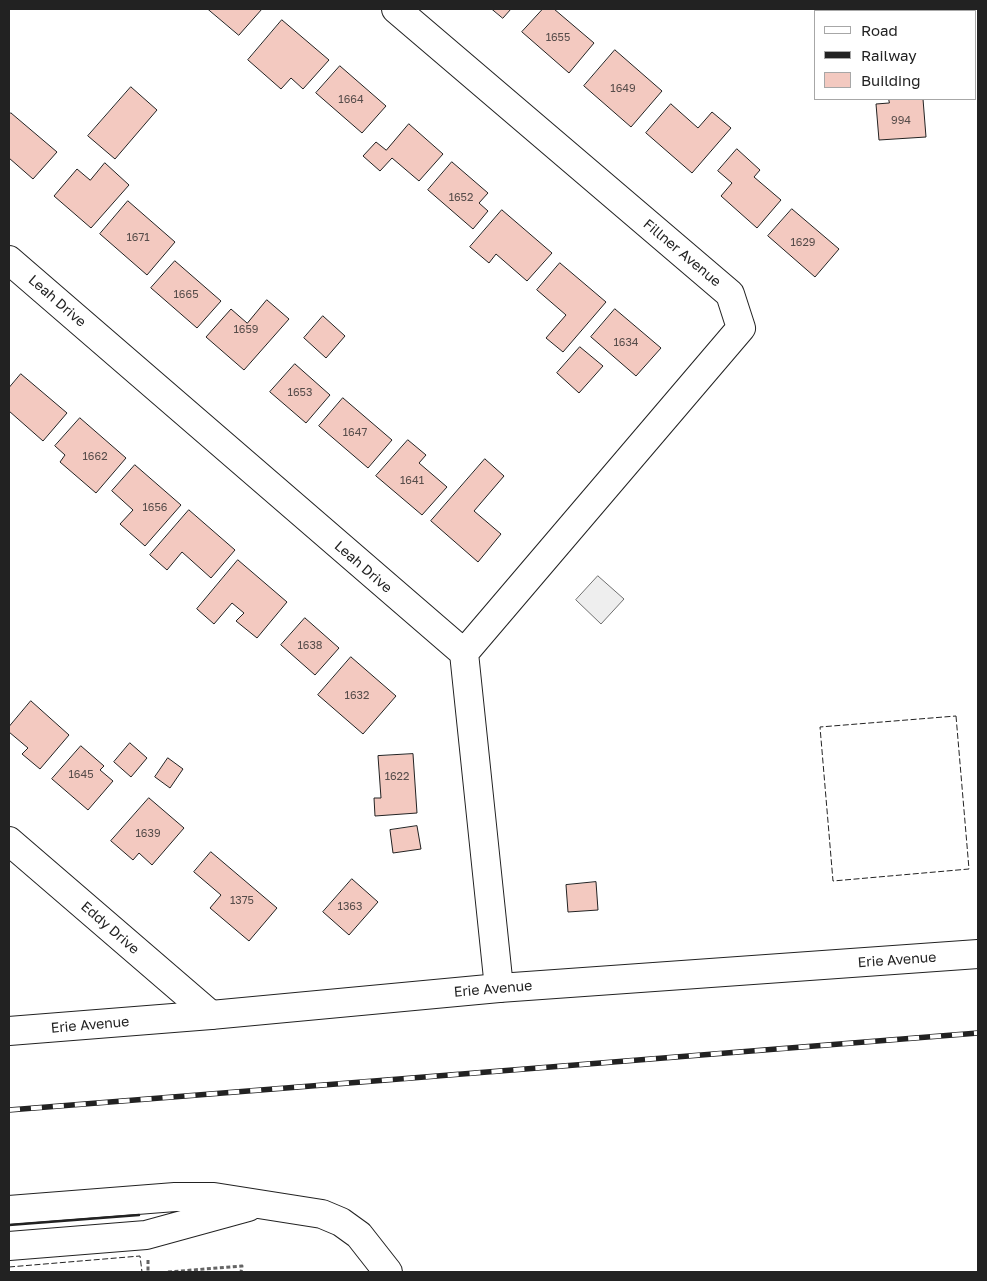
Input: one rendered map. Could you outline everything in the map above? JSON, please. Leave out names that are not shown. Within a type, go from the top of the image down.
[{"type":"street","name":"Fillner Avenue","points":[[396,9],[730,294],[741,328],[464,654]]},
{"type":"street","name":"Leah Drive","points":[[9,260],[464,654]]},
{"type":"street","points":[[464,654],[499,988]]},
{"type":"street","name":"Eddy Drive","points":[[9,840],[211,1015]]},
{"type":"street","name":"Erie Avenue","points":[[9,1031],[211,1015],[499,988],[978,954]]},
{"type":"street","points":[[9,1210],[175,1197],[214,1197],[322,1214],[341,1222],[359,1235],[388,1272]]},
{"type":"street","points":[[9,1246],[146,1235],[259,1204]]},
{"type":"path","points":[[168,1272],[242,1266],[241,1272]]},
{"type":"shaded area","points":[[598,576],[624,599],[601,624],[576,600]]},
{"type":"building","points":[[208,9],[262,9],[239,35]]},
{"type":"building","points":[[492,9],[511,9],[503,18]]},
{"type":"building","points":[[543,9],[554,9],[594,43],[569,73],[522,32]]},
{"type":"building","points":[[860,9],[908,10],[863,10]]},
{"type":"building","points":[[282,20],[329,60],[303,89],[291,78],[281,89],[248,60]]},
{"type":"building","points":[[615,50],[662,91],[631,127],[584,86]]},
{"type":"building","points":[[340,66],[386,106],[362,133],[316,93]]},
{"type":"building","points":[[131,87],[157,110],[115,159],[88,136]]},
{"type":"building","points":[[889,100],[923,100],[926,137],[879,140],[876,104],[889,103]]},
{"type":"building","points":[[671,104],[698,128],[712,112],[731,128],[692,173],[646,133]]},
{"type":"building","points":[[11,113],[57,152],[33,179],[9,158],[9,115]]},
{"type":"building","points":[[409,124],[443,154],[419,181],[392,158],[380,171],[363,156],[376,142],[386,150]]},
{"type":"building","points":[[737,149],[760,170],[754,177],[781,200],[757,228],[721,196],[732,183],[718,171]]},
{"type":"building","points":[[452,162],[488,193],[479,203],[488,211],[473,229],[428,190]]},
{"type":"building","points":[[105,163],[129,185],[91,228],[54,196],[77,169],[90,180]]},
{"type":"building","points":[[128,201],[175,242],[147,275],[100,234]]},
{"type":"building","points":[[792,209],[839,249],[815,277],[768,236]]},
{"type":"building","points":[[502,210],[552,253],[527,281],[496,254],[489,263],[470,247]]},
{"type":"building","points":[[175,261],[221,301],[197,328],[151,288]]},
{"type":"building","points":[[560,263],[606,302],[563,352],[546,338],[566,315],[537,290]]},
{"type":"building","points":[[267,300],[289,319],[244,370],[206,337],[231,309],[247,323]]},
{"type":"building","points":[[615,309],[661,348],[636,376],[591,337]]},
{"type":"building","points":[[323,316],[345,336],[326,358],[304,338]]},
{"type":"building","points":[[580,347],[603,366],[579,393],[557,373]]},
{"type":"building","points":[[295,364],[330,395],[306,423],[270,392]]},
{"type":"building","points":[[21,374],[67,413],[43,441],[9,411],[9,388]]},
{"type":"building","points":[[343,398],[392,440],[368,468],[319,426]]},
{"type":"building","points":[[80,418],[126,458],[96,493],[60,462],[65,455],[55,446]]},
{"type":"building","points":[[408,440],[426,455],[419,463],[447,487],[422,515],[376,476]]},
{"type":"building","points":[[485,459],[504,476],[474,511],[501,534],[478,562],[431,521]]},
{"type":"building","points":[[135,465],[181,505],[145,546],[120,524],[133,510],[112,491]]},
{"type":"building","points":[[189,510],[235,550],[211,578],[182,552],[167,570],[150,555]]},
{"type":"building","points":[[238,560],[287,602],[257,638],[236,621],[244,613],[232,603],[214,624],[197,609]]},
{"type":"building","points":[[305,618],[339,648],[315,675],[281,645]]},
{"type":"building","points":[[351,657],[396,696],[363,734],[318,695]]},
{"type":"building","points":[[31,701],[69,735],[40,769],[22,754],[28,748],[9,732],[9,727]]},
{"type":"building","points":[[130,743],[147,758],[131,777],[114,762]]},
{"type":"building","points":[[81,746],[104,766],[100,770],[113,781],[88,810],[52,779]]},
{"type":"building","points":[[413,754],[417,813],[375,816],[374,798],[381,798],[378,756]]},
{"type":"building","points":[[168,758],[183,769],[170,788],[155,777]]},
{"type":"building","points":[[149,798],[184,828],[152,865],[139,853],[133,860],[111,841]]},
{"type":"building","points":[[417,826],[421,849],[393,853],[390,830]]},
{"type":"building","points":[[211,852],[277,908],[249,941],[210,908],[221,895],[194,872]]},
{"type":"building","points":[[352,879],[378,902],[349,935],[323,912]]},
{"type":"building","points":[[596,882],[598,910],[568,912],[566,885]]},
{"type":"railway","points":[[9,1110],[978,1033]]},
{"type":"fence","points":[[956,716],[969,869],[833,881],[820,727],[956,716]]},
{"type":"fence","points":[[9,1267],[140,1256],[142,1272]]},
{"type":"wall","points":[[9,1225],[139,1215]]}]
